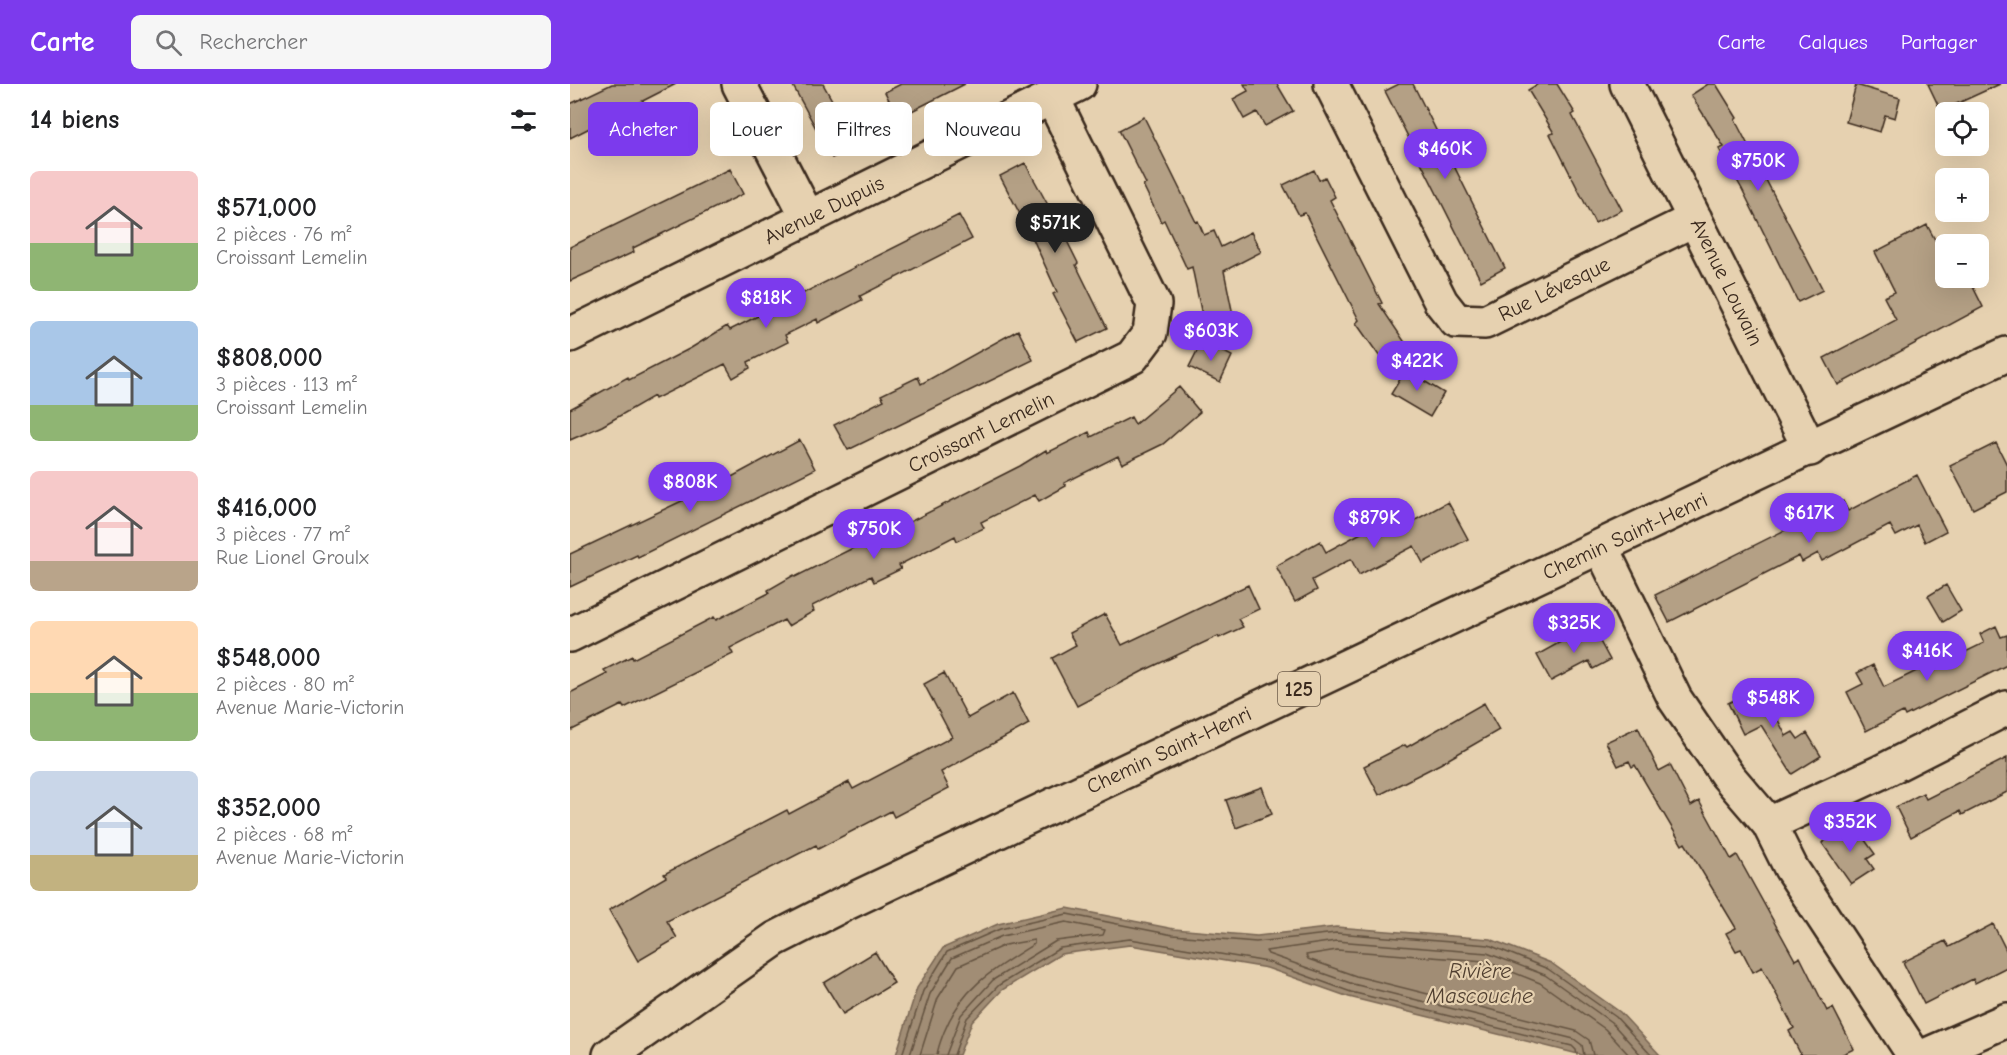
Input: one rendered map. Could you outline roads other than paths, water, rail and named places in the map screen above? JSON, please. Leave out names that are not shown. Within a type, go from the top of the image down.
[{"type":"street","points":[[739,84],[808,218]]},
{"type":"street","name":"Rue Lévesque","points":[[1330,84],[1441,302],[1456,321],[1485,322],[1695,219]]},
{"type":"street","name":"Avenue Louvain","points":[[1627,84],[1810,449]]},
{"type":"street","name":"Avenue Dupuis","points":[[570,335],[1066,91]]},
{"type":"street","name":"Croissant Lemelin","points":[[570,635],[1132,357],[1150,333],[1154,304],[1066,91]]},
{"type":"street","name":"Chemin Saint-Henri","points":[[610,1055],[775,939],[842,905],[2007,354]]},
{"type":"street","points":[[1600,547],[1675,699],[1727,775],[1769,824],[1791,868],[1914,1055]]},
{"type":"street","points":[[1769,824],[1881,772],[2007,708]]},
{"type":"street","points":[[1928,1055],[2007,1020]]},
{"type":"water","name":"Rivière Mascouche","points":[[1067,908],[1174,929],[1257,936],[1336,927],[1490,939],[1551,963],[1620,1012],[1660,1055],[1582,1055],[1349,997],[1267,968],[1130,945],[1061,954],[1002,990],[972,1022],[959,1055],[896,1055],[917,988],[943,948],[998,924]]}]
